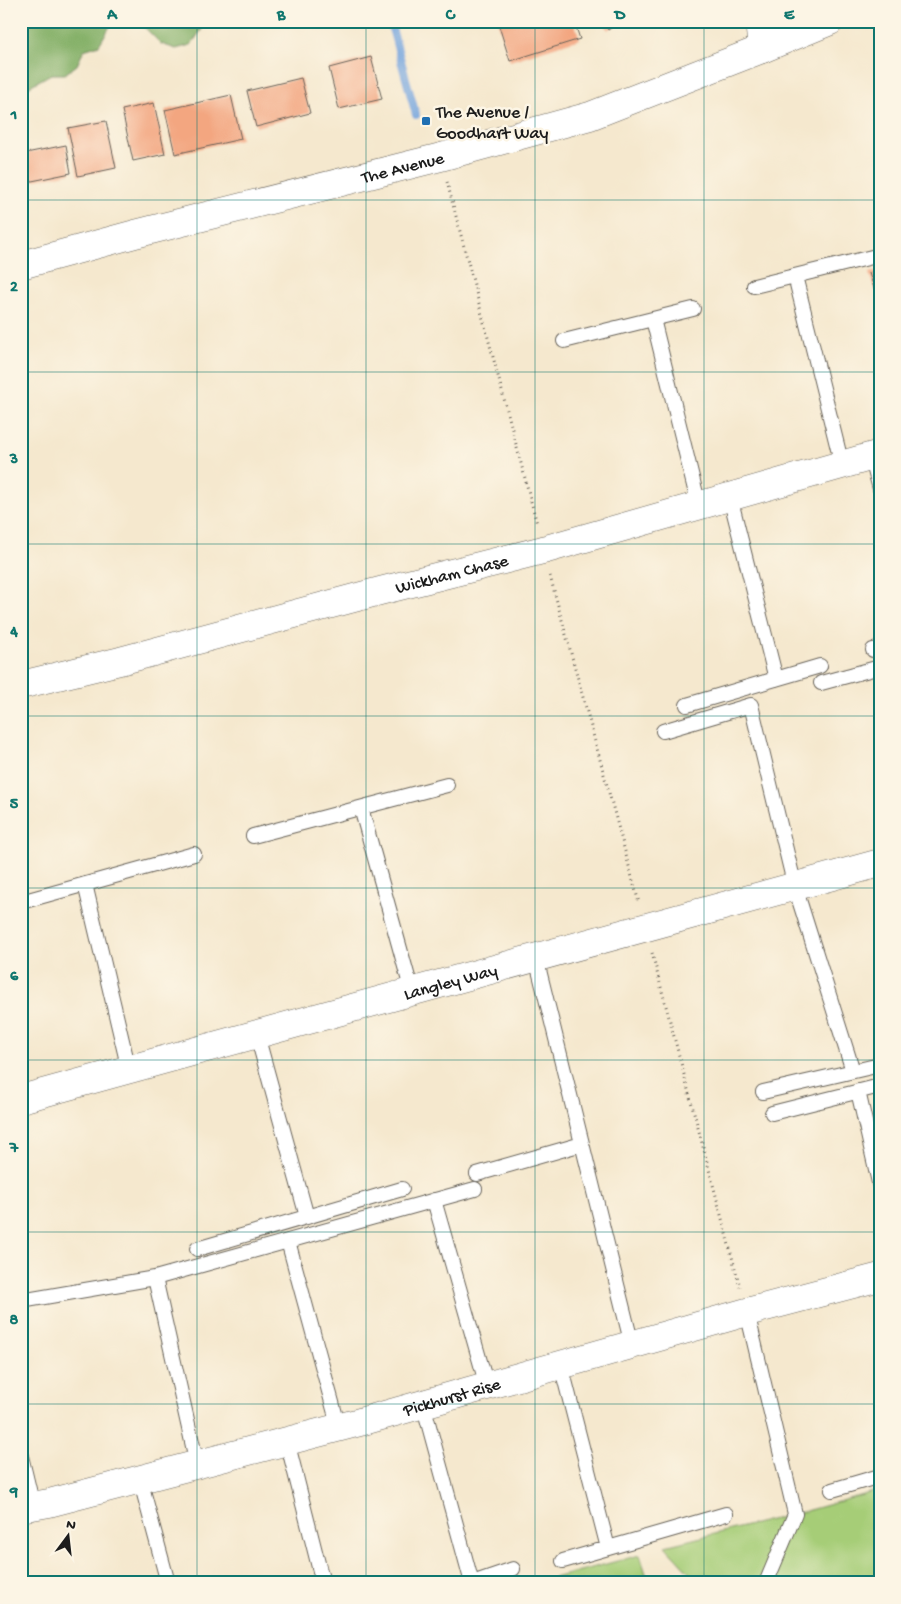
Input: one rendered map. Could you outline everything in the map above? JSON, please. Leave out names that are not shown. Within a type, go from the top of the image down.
[{"type":"street","points":[[759,21],[762,49]]},
{"type":"street","name":"The Avenue","points":[[21,265],[135,234],[441,157],[590,116],[830,21]]},
{"type":"street","name":"Wickham Chase","points":[[21,685],[120,661],[360,596],[544,550],[876,455]]},
{"type":"street","name":"Langley Way","points":[[21,1099],[880,863]]},
{"type":"street","name":"Pickhurst Rise","points":[[27,1507],[339,1428],[747,1312],[880,1277]]},
{"type":"lane","points":[[754,286],[876,256]]},
{"type":"lane","points":[[795,276],[842,465]]},
{"type":"lane","points":[[564,341],[693,309]]},
{"type":"lane","points":[[653,319],[699,506]]},
{"type":"lane","points":[[876,455],[880,489]]},
{"type":"lane","points":[[730,497],[776,679]]},
{"type":"lane","points":[[687,705],[820,666]]},
{"type":"lane","points":[[821,683],[880,666]]},
{"type":"lane","points":[[663,731],[751,705],[795,887],[854,1071]]},
{"type":"lane","points":[[253,836],[447,785]]},
{"type":"lane","points":[[361,808],[412,992]]},
{"type":"lane","points":[[21,902],[194,854]]},
{"type":"lane","points":[[85,884],[129,1070]]},
{"type":"lane","points":[[536,958],[632,1345]]},
{"type":"lane","points":[[258,1035],[307,1217]]},
{"type":"lane","points":[[763,1092],[880,1065]]},
{"type":"lane","points":[[772,1113],[880,1086]]},
{"type":"lane","points":[[858,1091],[880,1187]]},
{"type":"lane","points":[[476,1174],[582,1144]]},
{"type":"lane","points":[[197,1250],[402,1189]]},
{"type":"lane","points":[[22,1299],[155,1278],[475,1189]]},
{"type":"lane","points":[[434,1200],[487,1386]]},
{"type":"lane","points":[[288,1241],[339,1428]]},
{"type":"lane","points":[[155,1278],[196,1464]]},
{"type":"lane","points":[[747,1312],[795,1514],[766,1583]]},
{"type":"lane","points":[[561,1365],[608,1548]]},
{"type":"lane","points":[[424,1404],[472,1583],[513,1570]]},
{"type":"lane","points":[[287,1441],[323,1583]]},
{"type":"lane","points":[[21,1456],[27,1507]]},
{"type":"lane","points":[[832,1490],[880,1476]]},
{"type":"lane","points":[[140,1479],[168,1583]]},
{"type":"lane","points":[[563,1561],[726,1514]]},
{"type":"path","points":[[441,157],[747,1312]]},
{"type":"green space","points":[[21,21],[117,21],[112,23],[99,45],[84,50],[77,65],[65,74],[51,74],[21,91]]},
{"type":"green space","points":[[124,21],[251,21],[240,27],[215,23],[204,26],[191,45],[176,49],[161,44],[145,28]]},
{"type":"green space","points":[[880,1490],[880,1583],[699,1583],[665,1546],[795,1514]]},
{"type":"green space","points":[[640,1555],[649,1583],[535,1583]]},
{"type":"building","points":[[504,21],[574,21],[580,39],[510,61],[498,23]]},
{"type":"building","points":[[602,21],[621,21],[608,30]]},
{"type":"building","points":[[371,57],[382,99],[339,109],[329,68]]},
{"type":"building","points":[[301,78],[310,113],[256,127],[247,91]]},
{"type":"building","points":[[231,95],[241,139],[175,154],[165,110]]},
{"type":"building","points":[[154,103],[165,154],[133,161],[122,110]]},
{"type":"building","points":[[106,121],[116,168],[78,176],[68,128]]},
{"type":"building","points":[[66,145],[71,173],[27,182],[21,154]]},
{"type":"building","points":[[880,269],[880,289],[875,291],[869,273]]},
{"type":"waterway","points":[[390,21],[416,115]]},
{"type":"place","name":"The Avenue / Goodhart Way","points":[[426,121]]}]
